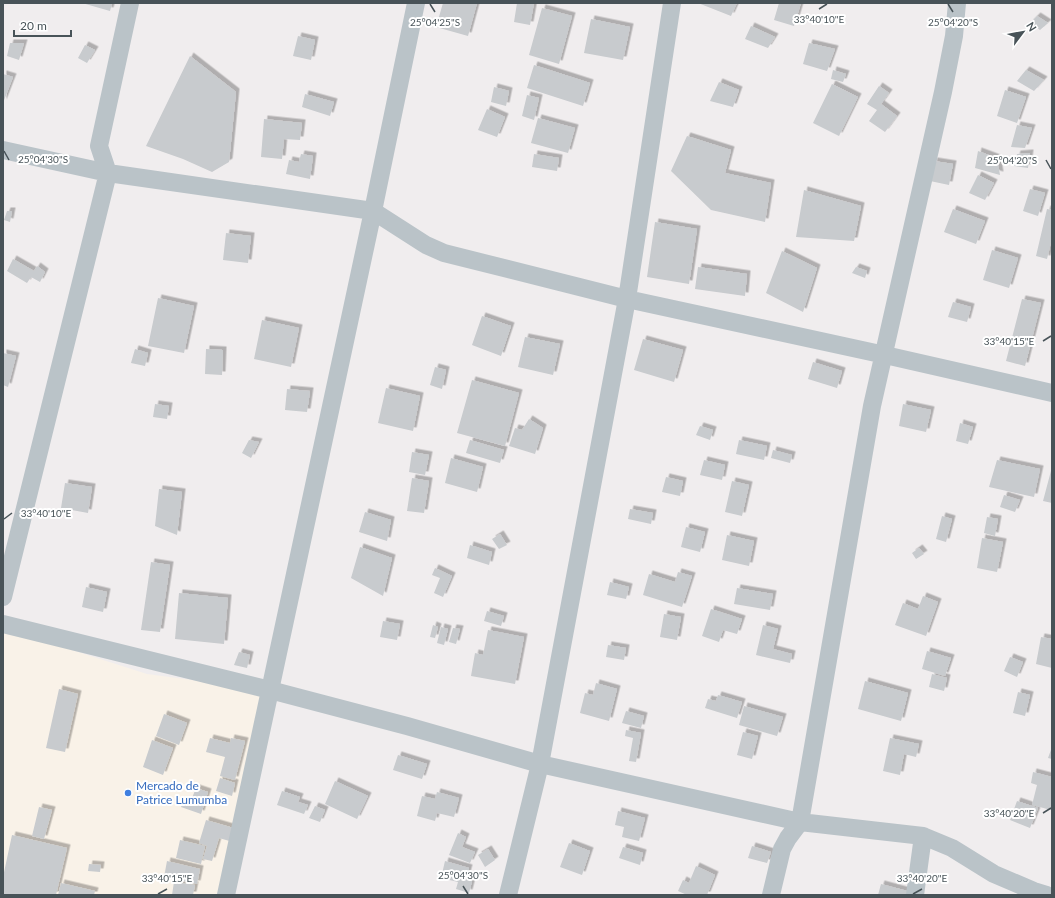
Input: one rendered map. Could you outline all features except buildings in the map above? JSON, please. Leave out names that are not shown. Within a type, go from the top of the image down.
[{"type":"street","points":[[3,597],[108,174],[99,146],[130,3]]},
{"type":"street","points":[[226,895],[373,211],[416,3]]},
{"type":"street","points":[[508,895],[540,764],[627,299],[672,3]]},
{"type":"street","points":[[771,895],[782,849],[800,822],[872,406],[885,355],[943,92],[954,36],[957,3]]},
{"type":"street","points":[[3,150],[108,174],[373,211],[426,245],[444,252],[627,299],[1052,393]]},
{"type":"street","points":[[3,624],[270,690],[407,726],[540,764],[800,822],[924,836],[952,848],[994,874],[1047,895]]},
{"type":"street","points":[[915,895],[924,836]]},
{"type":"shaded area","name":"Mercado de Patrice Lumumba","points":[[3,628],[147,674],[275,691],[231,895],[3,895]]},
{"type":"place","name":"Mercado de Patrice Lumumba","points":[[128,793]]}]
